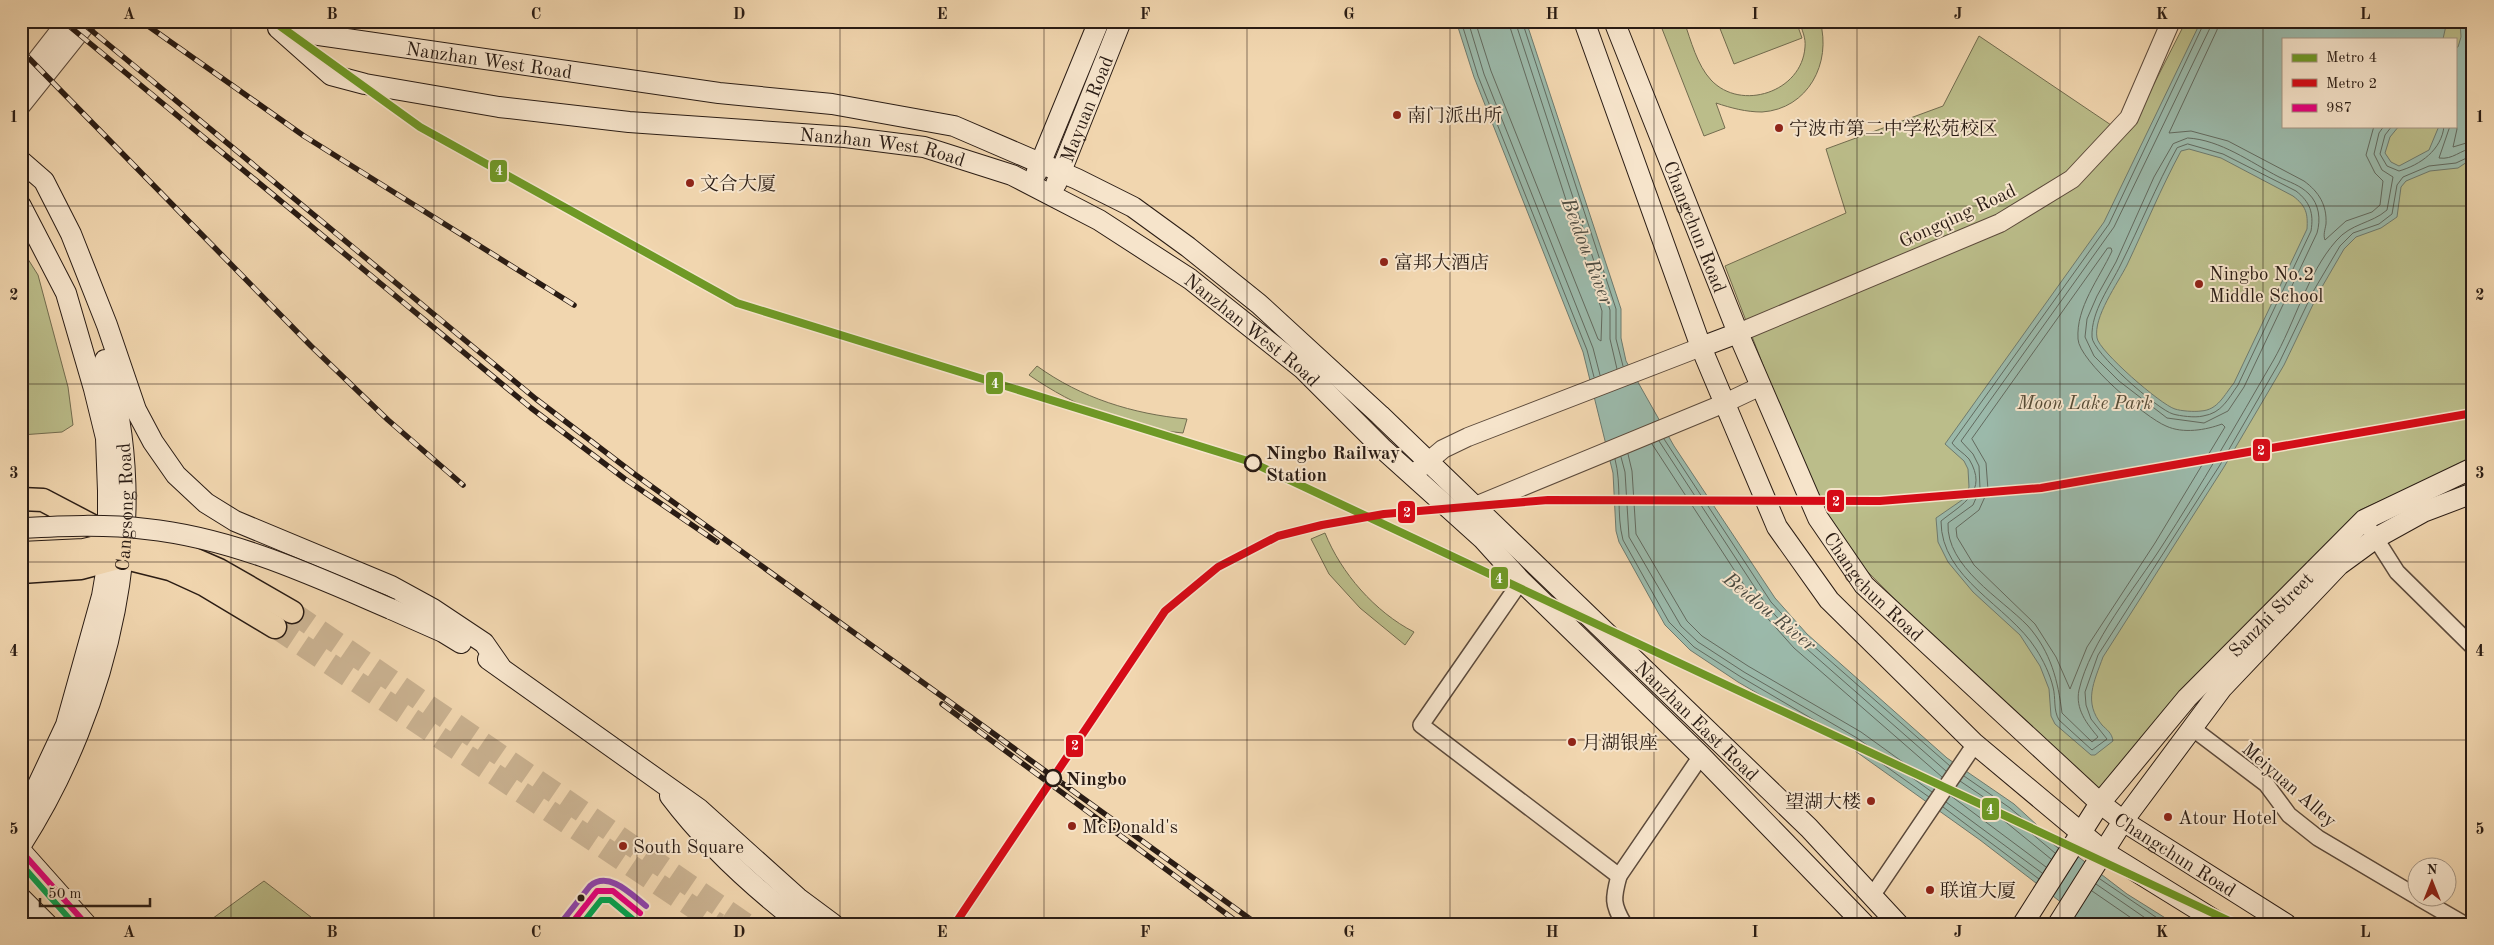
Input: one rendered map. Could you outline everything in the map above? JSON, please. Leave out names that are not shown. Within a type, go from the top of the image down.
[{"type":"highway","points":[[21,554],[115,551]]},
{"type":"main road","name":"Mayuan Road","points":[[1030,184],[1041,163],[1066,96],[1098,21]]},
{"type":"main road","name":"Mayuan Road","points":[[1051,195],[1062,172],[1121,21]]},
{"type":"main road","name":"Changchun Road","points":[[1584,21],[1701,347],[1777,527],[1829,600],[1969,752],[2100,856],[2221,924]]},
{"type":"main road","name":"Changchun Road","points":[[1614,21],[1738,334],[1818,518],[1864,585],[2100,803],[2123,821],[2286,924]]},
{"type":"main road","name":"Nanzhan West Road","points":[[279,22],[298,32],[719,93],[832,104],[954,126],[1062,172],[1133,207],[1196,253],[1259,304],[1427,461]]},
{"type":"main road","name":"Nanzhan West Road","points":[[279,22],[331,76],[365,84],[499,107],[629,122],[845,137],[924,148],[1012,175],[1099,220],[1190,279],[1303,369],[1412,476]]},
{"type":"main road","points":[[21,160],[44,182],[71,234],[107,325],[136,410],[153,442],[176,475],[206,503],[234,521],[391,586],[433,609],[484,643],[500,666]]},
{"type":"main road","name":"Cangsong Road","points":[[21,172],[65,251],[82,286],[112,384],[122,430],[126,481],[115,551],[66,725],[35,791],[21,812]]},
{"type":"main road","name":"Cangsong Road","points":[[21,206],[66,293],[94,388],[106,438],[118,602],[81,732],[47,805],[21,845]]},
{"type":"main road","points":[[1701,347],[1738,334]]},
{"type":"main road","name":"Nanzhan East Road","points":[[1427,461],[1483,539],[1521,582],[1701,756],[1864,924]]},
{"type":"main road","name":"Sanzhi Street","points":[[2078,838],[2100,803],[2187,698],[2364,520],[2473,468]]},
{"type":"main road","name":"Nanzhan East Road","points":[[1412,476],[1464,510],[1809,828],[1898,924]]},
{"type":"main road","name":"Sanzhi Street","points":[[2100,856],[2123,821],[2222,688],[2339,565],[2376,538],[2424,512],[2473,493]]},
{"type":"main road","points":[[21,499],[43,500],[115,551],[188,577],[276,627]]},
{"type":"main road","points":[[21,528],[88,525],[121,526],[149,529],[223,544],[283,562],[443,632],[500,666],[699,809],[798,898],[832,924]]},
{"type":"main road","points":[[21,572],[81,568],[115,551],[173,550],[219,570],[292,612]]},
{"type":"main road","points":[[662,784],[690,823],[721,856],[801,924]]},
{"type":"main road","points":[[2023,924],[2078,838]]},
{"type":"main road","points":[[21,851],[86,924]]},
{"type":"main road","points":[[2063,916],[2100,856]]},
{"type":"main road","points":[[21,898],[47,924]]},
{"type":"street","points":[[21,80],[66,21]]},
{"type":"street","points":[[21,106],[89,21]]},
{"type":"street","name":"Gongqing Road","points":[[1738,334],[2000,223],[2072,178],[2130,118],[2171,21]]},
{"type":"street","points":[[1412,476],[1443,448],[1468,436],[1701,347]]},
{"type":"street","points":[[1464,510],[1725,403],[1761,386]]},
{"type":"street","points":[[2364,520],[2397,572],[2473,647]]},
{"type":"street","points":[[1521,582],[1421,725],[1619,876]]},
{"type":"street","name":"Meiyuan Alley","points":[[2192,728],[2266,784],[2290,815],[2318,838],[2406,890]]},
{"type":"street","points":[[1872,896],[1938,801],[1969,752]]},
{"type":"street","points":[[1624,924],[1615,910],[1614,898],[1619,876],[1701,756]]},
{"type":"street","name":"Meiyuan Alley","points":[[2437,908],[2464,924]]},
{"type":"green space","points":[[1659,21],[1684,21],[1695,52],[1706,74],[1724,90],[1738,95],[1768,92],[1782,86],[1793,76],[1801,63],[1805,47],[1799,21],[1820,21],[1823,37],[1819,67],[1813,81],[1804,93],[1778,109],[1762,112],[1750,111],[1716,103],[1725,128],[1704,136]]},
{"type":"green space","points":[[1717,21],[1796,21],[1802,38],[1734,64]]},
{"type":"green space","name":"Moon Lake Park","points":[[2186,21],[2473,21],[2473,459],[2360,510],[2214,663],[2097,793],[1991,697],[1866,570],[1824,510],[1786,425],[1725,266],[1846,213],[1826,149],[1943,106],[1979,36],[2114,127],[2130,131]]},
{"type":"green space","points":[[21,248],[38,275],[68,387],[73,425],[62,432],[21,435]]},
{"type":"green space","points":[[1037,366],[1071,387],[1108,403],[1147,413],[1187,419],[1183,433],[1122,421],[1083,406],[1029,375]]},
{"type":"green space","points":[[1325,533],[1340,563],[1361,590],[1386,614],[1414,632],[1405,645],[1360,608],[1329,574],[1311,539]]},
{"type":"green space","points":[[264,881],[320,924],[205,924]]},
{"type":"water","name":"Beidou River","points":[[1456,21],[1526,21],[1621,309],[1621,338],[1626,361],[1674,446],[1775,598],[1807,634],[1947,758],[2014,804],[2038,826],[2127,894],[2175,924],[2073,924],[2069,921],[2075,913],[1980,840],[1851,748],[1738,682],[1690,650],[1665,625],[1619,542],[1616,531],[1613,473],[1583,352],[1474,77]]},
{"type":"water","points":[[2201,21],[2447,21],[2443,38],[2282,38],[2282,128],[2397,128],[2390,137],[2385,153],[2391,162],[2399,166],[2429,150],[2438,128],[2456,128],[2456,48],[2458,47],[2461,37],[2460,21],[2473,21],[2473,158],[2458,168],[2430,171],[2406,181],[2401,187],[2397,217],[2381,228],[2356,237],[2344,249],[2319,292],[2284,365],[2224,467],[2103,657],[2094,683],[2092,700],[2096,716],[2113,741],[2095,755],[2091,755],[2055,724],[2051,716],[2049,689],[2040,666],[2020,635],[1973,592],[1948,562],[1938,542],[1936,518],[1965,498],[1969,487],[1968,469],[1964,461],[1945,444],[2104,222]],"holes":[[[2189,149],[2221,158],[2293,196],[2301,203],[2305,210],[2307,229],[2234,383],[2216,405],[2207,410],[2198,411],[2175,409],[2157,398],[2132,377],[2100,345],[2097,338],[2097,330],[2102,310],[2127,265],[2181,151]]]},
{"type":"tunnel","points":[[292,612],[746,924]]},
{"type":"tunnel","points":[[275,627],[718,924]]},
{"type":"railway","points":[[63,21],[531,408],[625,479],[717,542]]},
{"type":"railway","points":[[80,21],[536,399],[633,473],[1257,924]]},
{"type":"railway","points":[[141,21],[304,136],[574,305]]},
{"type":"railway","points":[[21,50],[311,346],[388,420],[463,485]]},
{"type":"railway","points":[[942,704],[1240,924]]},
{"type":"metro line","name":"4","points":[[273,21],[420,127],[737,303],[1251,462],[2236,924]]},
{"type":"metro line","name":"2","points":[[955,924],[1165,611],[1218,567],[1278,536],[1322,525],[1384,514],[1548,500],[1880,501],[2041,488],[2473,413]]},
{"type":"transit line","name":"987","points":[[21,851],[86,924]]},
{"type":"transit line","points":[[21,864],[74,924]]},
{"type":"transit line","points":[[564,919],[590,886],[597,882],[612,882],[646,906]]},
{"type":"transit line","name":"987","points":[[571,924],[597,891],[613,891],[640,913]]},
{"type":"transit line","points":[[582,924],[601,900],[610,900],[634,920]]},
{"type":"place","name":"南门派出所","points":[[1397,115]]},
{"type":"place","name":"宁波市第二中学松苑校区","points":[[1779,128]]},
{"type":"place","name":"文合大厦","points":[[690,183]]},
{"type":"place","name":"富邦大酒店","points":[[1384,262]]},
{"type":"place","name":"Ningbo No.2 Middle School","points":[[2199,284]]},
{"type":"place","name":"Ningbo Railway Station","points":[[1253,463]]},
{"type":"place","name":"月湖银座","points":[[1572,742]]},
{"type":"place","name":"Ningbo","points":[[1053,778]]},
{"type":"place","name":"望湖大楼","points":[[1871,801]]},
{"type":"place","name":"Atour Hotel","points":[[2168,817]]},
{"type":"place","name":"McDonald's","points":[[1072,826]]},
{"type":"place","name":"South Square","points":[[623,846]]},
{"type":"place","name":"联谊大厦","points":[[1930,890]]}]
